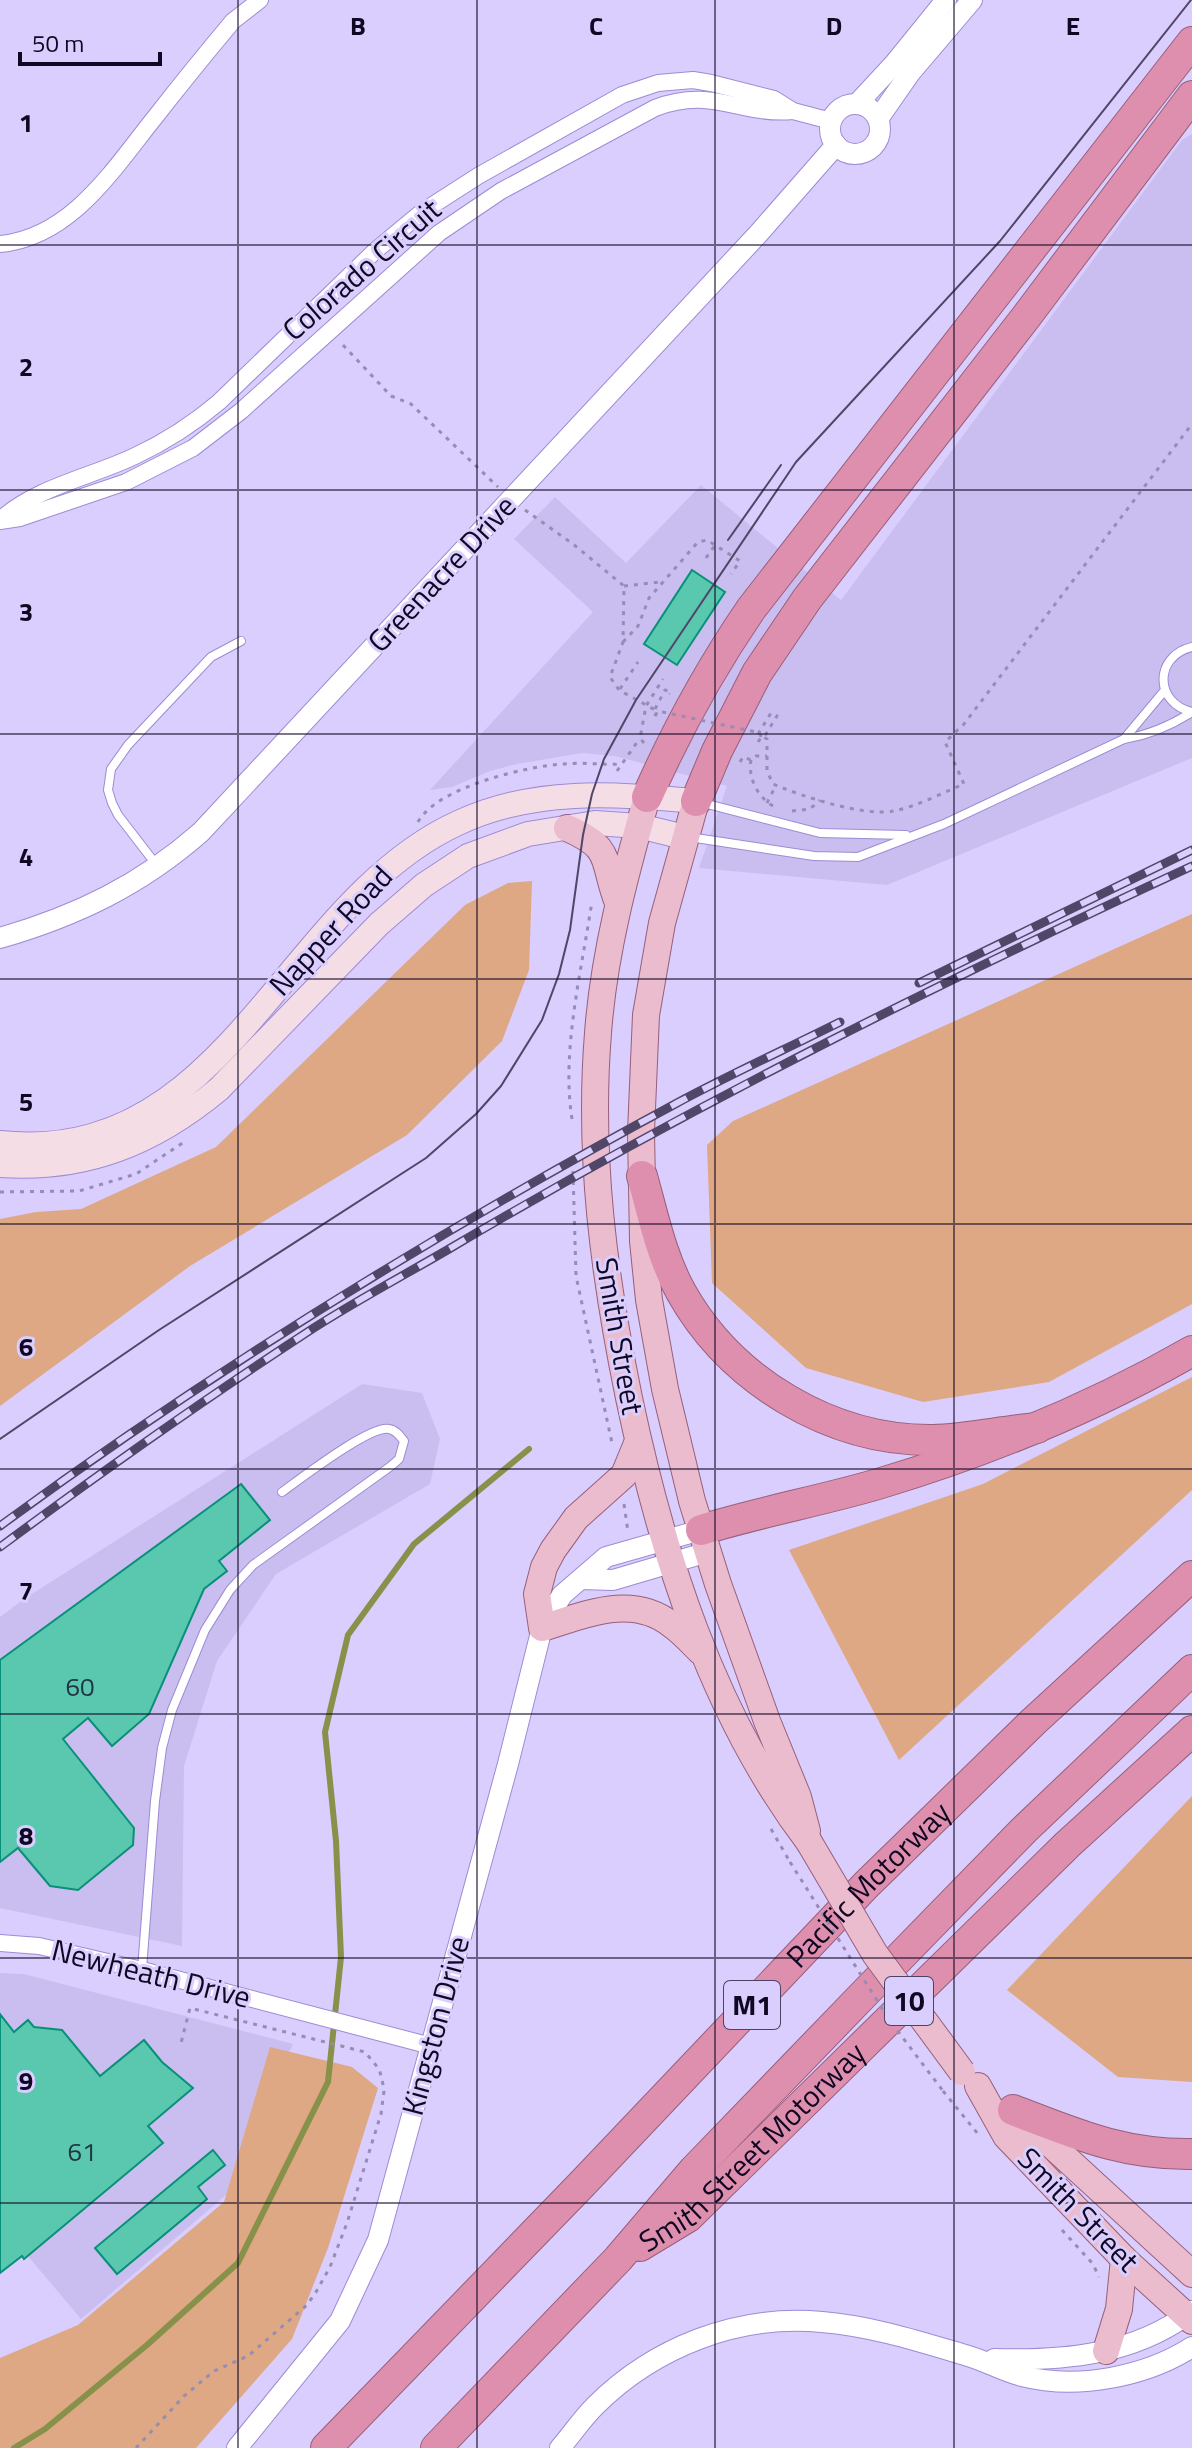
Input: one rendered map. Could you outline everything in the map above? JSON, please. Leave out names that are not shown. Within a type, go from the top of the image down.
[{"type":"highway","points":[[643,811],[665,755],[751,609],[1192,42]]},
{"type":"highway","points":[[696,801],[742,701],[797,612],[1026,317],[1192,96]]},
{"type":"highway","points":[[642,1176],[660,1243],[680,1291],[723,1347],[768,1389],[795,1405],[847,1427],[902,1438],[963,1438],[1037,1428]]},
{"type":"highway","points":[[704,1541],[972,1454],[1037,1428],[1192,1351]]},
{"type":"highway","name":"Pacific Motorway","points":[[326,2448],[866,1885],[1033,1722],[1192,1576]]},
{"type":"highway","name":"M1","points":[[436,2448],[618,2259],[694,2170],[862,1996],[1024,1830],[1192,1670]]},
{"type":"highway","name":"Smith Street Motorway","points":[[618,2259],[688,2217],[1067,1845],[1192,1731]]},
{"type":"highway","points":[[1013,2110],[1113,2147],[1140,2152],[1192,2154]]},
{"type":"main road","name":"Napper Road","points":[[0,1143],[57,1143],[111,1128],[137,1118],[183,1089],[230,1044],[363,890],[391,864],[443,830],[486,812],[535,799],[581,794],[643,811],[684,837]]},
{"type":"main road","name":"Napper Road","points":[[0,1165],[48,1166],[76,1162],[123,1148],[166,1129],[219,1089],[379,924],[449,866],[487,847],[528,834],[696,801]]},
{"type":"main road","name":"Smith Street","points":[[696,801],[662,923],[646,1015],[642,1083],[643,1241],[653,1329],[674,1432],[704,1541],[767,1721],[798,1797],[809,1842]]},
{"type":"main road","name":"Smith Street","points":[[643,811],[611,935],[601,1007],[594,1144],[607,1287],[638,1441],[667,1552],[723,1695],[779,1802],[809,1842],[875,1954],[970,2079],[1006,2136],[1124,2259],[1190,2316]]},
{"type":"main road","points":[[567,828],[593,840],[602,850],[618,903]]},
{"type":"main road","points":[[638,1441],[624,1475],[576,1518],[544,1567],[537,1594],[542,1628],[601,1610],[627,1607],[671,1624],[706,1656]]},
{"type":"main road","name":"Smith Street","points":[[970,2079],[1013,2110],[1192,2274]]},
{"type":"main road","points":[[1106,2351],[1119,2309],[1124,2259]]},
{"type":"street","points":[[0,244],[27,239],[46,231],[89,199],[233,21],[260,0]]},
{"type":"street","points":[[857,104],[946,0]]},
{"type":"street","points":[[878,119],[910,73],[972,0]]},
{"type":"street","name":"Colorado Circuit","points":[[0,520],[16,505],[135,456],[197,420],[375,251],[422,212],[478,176],[622,95],[658,83],[693,80],[774,99],[793,111],[831,121]]},
{"type":"street","name":"Colorado Circuit","points":[[0,520],[20,518],[48,509],[126,482],[171,461],[217,431],[428,242],[462,216],[501,191],[655,108],[679,100],[700,98],[771,113],[793,111]]},
{"type":"street","points":[[857,104],[870,108],[878,119],[879,135],[872,148],[857,154],[836,145],[831,138],[831,121],[841,108],[857,104]]},
{"type":"street","name":"Greenacre Drive","points":[[0,938],[71,915],[121,891],[158,868],[201,832],[759,233],[836,145]]},
{"type":"street","name":"Kingston Drive","points":[[237,2448],[340,2321],[378,2240],[542,1628],[562,1595],[606,1557],[667,1552],[704,1541]]},
{"type":"street","name":"Newheath Drive","points":[[0,1943],[39,1946],[142,1970],[431,2046]]},
{"type":"street","points":[[978,2358],[1046,2360],[1106,2351],[1155,2334],[1190,2316]]},
{"type":"street","points":[[560,2448],[595,2406],[656,2359],[709,2335],[751,2324],[806,2321],[848,2326],[915,2340],[978,2358],[1021,2376],[1070,2380],[1146,2370],[1192,2347]]},
{"type":"lane","points":[[158,868],[118,815],[108,790],[111,769],[128,745],[211,657],[241,641]]},
{"type":"lane","points":[[1192,647],[1180,651],[1167,664],[1164,672],[1165,690],[1175,704],[1192,712]]},
{"type":"lane","points":[[1124,739],[1165,690]]},
{"type":"lane","points":[[684,837],[786,853],[858,857],[944,824],[1124,739],[1146,735],[1174,724],[1192,712]]},
{"type":"lane","points":[[696,801],[820,833],[910,835]]},
{"type":"lane","points":[[142,1970],[162,1748],[172,1710],[205,1630],[230,1590],[253,1565],[391,1466],[399,1459],[404,1441],[390,1429],[378,1429],[282,1492]]},
{"type":"path","points":[[329,330],[391,396],[411,404],[511,500],[624,586],[661,582]]},
{"type":"path","points":[[764,737],[767,739],[769,779],[776,785],[820,800],[878,812],[894,811],[964,784],[945,742],[964,724],[1192,424]]},
{"type":"path","points":[[623,642],[638,626],[649,598],[698,542],[707,540],[740,561],[731,574]]},
{"type":"path","points":[[706,558],[715,545]]},
{"type":"path","points":[[624,586],[623,642],[610,677],[619,690],[655,709]]},
{"type":"path","points":[[619,690],[638,662]]},
{"type":"path","points":[[617,771],[640,738],[646,706],[663,679]]},
{"type":"path","points":[[671,692],[665,690],[655,709],[655,716],[658,711],[758,734],[761,735],[758,742],[777,716],[771,713],[758,734]]},
{"type":"path","points":[[640,738],[646,744]]},
{"type":"path","points":[[767,756],[749,759],[754,786],[767,803],[783,810],[800,811],[810,809],[820,800]]},
{"type":"path","points":[[767,803],[776,785]]},
{"type":"path","points":[[573,1130],[569,1104],[572,1025],[593,893]]},
{"type":"path","points":[[0,1192],[79,1191],[136,1174],[185,1142]]},
{"type":"path","points":[[573,1159],[576,1276],[611,1447]]},
{"type":"path","points":[[136,2448],[184,2396],[214,2371],[248,2356],[307,2305],[330,2267],[347,2223],[381,2114],[384,2091],[379,2069],[365,2052],[190,2008],[180,2047]]},
{"type":"path","points":[[943,2091],[979,2136]]},
{"type":"path","points":[[1055,2222],[1093,2264],[1099,2274],[1101,2288]]},
{"type":"shaded area","points":[[1192,134],[1192,758],[887,885],[699,868],[727,786],[615,756],[582,753],[517,764],[490,771],[452,787],[430,790],[593,612],[514,539],[555,497],[626,563],[701,485],[841,600],[1182,140]]},
{"type":"shaded area","points":[[532,881],[529,970],[502,1041],[407,1135],[190,1266],[0,1406],[0,1219],[36,1212],[81,1209],[216,1147],[465,905],[508,883]]},
{"type":"shaded area","points":[[1192,914],[1192,1304],[1049,1382],[923,1402],[806,1368],[712,1283],[707,1145],[733,1121]]},
{"type":"shaded area","points":[[1192,1377],[1192,1490],[899,1760],[789,1550],[983,1484]]},
{"type":"shaded area","points":[[362,1384],[422,1393],[440,1439],[430,1484],[276,1574],[217,1661],[184,1766],[182,1946],[0,1908],[0,1617]]},
{"type":"shaded area","points":[[1192,1796],[1192,2082],[1118,2077],[1007,1990]]},
{"type":"shaded area","points":[[0,1973],[24,1974],[293,2044],[226,2195],[81,2319],[0,2223]]},
{"type":"shaded area","points":[[270,2047],[352,2067],[378,2088],[328,2248],[292,2339],[196,2448],[0,2448],[0,2358],[78,2325],[224,2202]]},
{"type":"building","points":[[692,570],[725,592],[677,665],[644,644]]},
{"type":"building","points":[[241,1484],[270,1520],[219,1561],[227,1571],[204,1589],[149,1714],[112,1746],[88,1718],[63,1739],[134,1828],[133,1845],[78,1890],[50,1886],[18,1848],[0,1862],[0,1660]]},
{"type":"building","points":[[0,2014],[14,2032],[28,2020],[34,2027],[62,2030],[100,2076],[144,2040],[162,2062],[193,2088],[148,2126],[163,2143],[24,2259],[22,2256],[0,2273]]},
{"type":"building","points":[[213,2150],[225,2165],[198,2187],[207,2199],[117,2274],[95,2248]]},
{"type":"waterway","points":[[14,2448],[45,2429],[147,2345],[238,2263],[328,2082],[341,1957],[336,1841],[325,1732],[348,1635],[414,1544],[529,1449]]},
{"type":"tram line","points":[[0,1439],[159,1330],[426,1158],[476,1114],[501,1086],[542,1020],[559,974],[570,930],[592,794],[604,759],[636,700],[796,462],[1000,241],[1191,0]]},
{"type":"tram line","points":[[728,540],[781,465]]},
{"type":"railway","points":[[919,983],[1192,850]]},
{"type":"railway","points":[[0,1547],[306,1333],[539,1197],[816,1048],[1192,866]]},
{"type":"railway","points":[[0,1526],[163,1411],[416,1251],[677,1103],[840,1022]]}]
